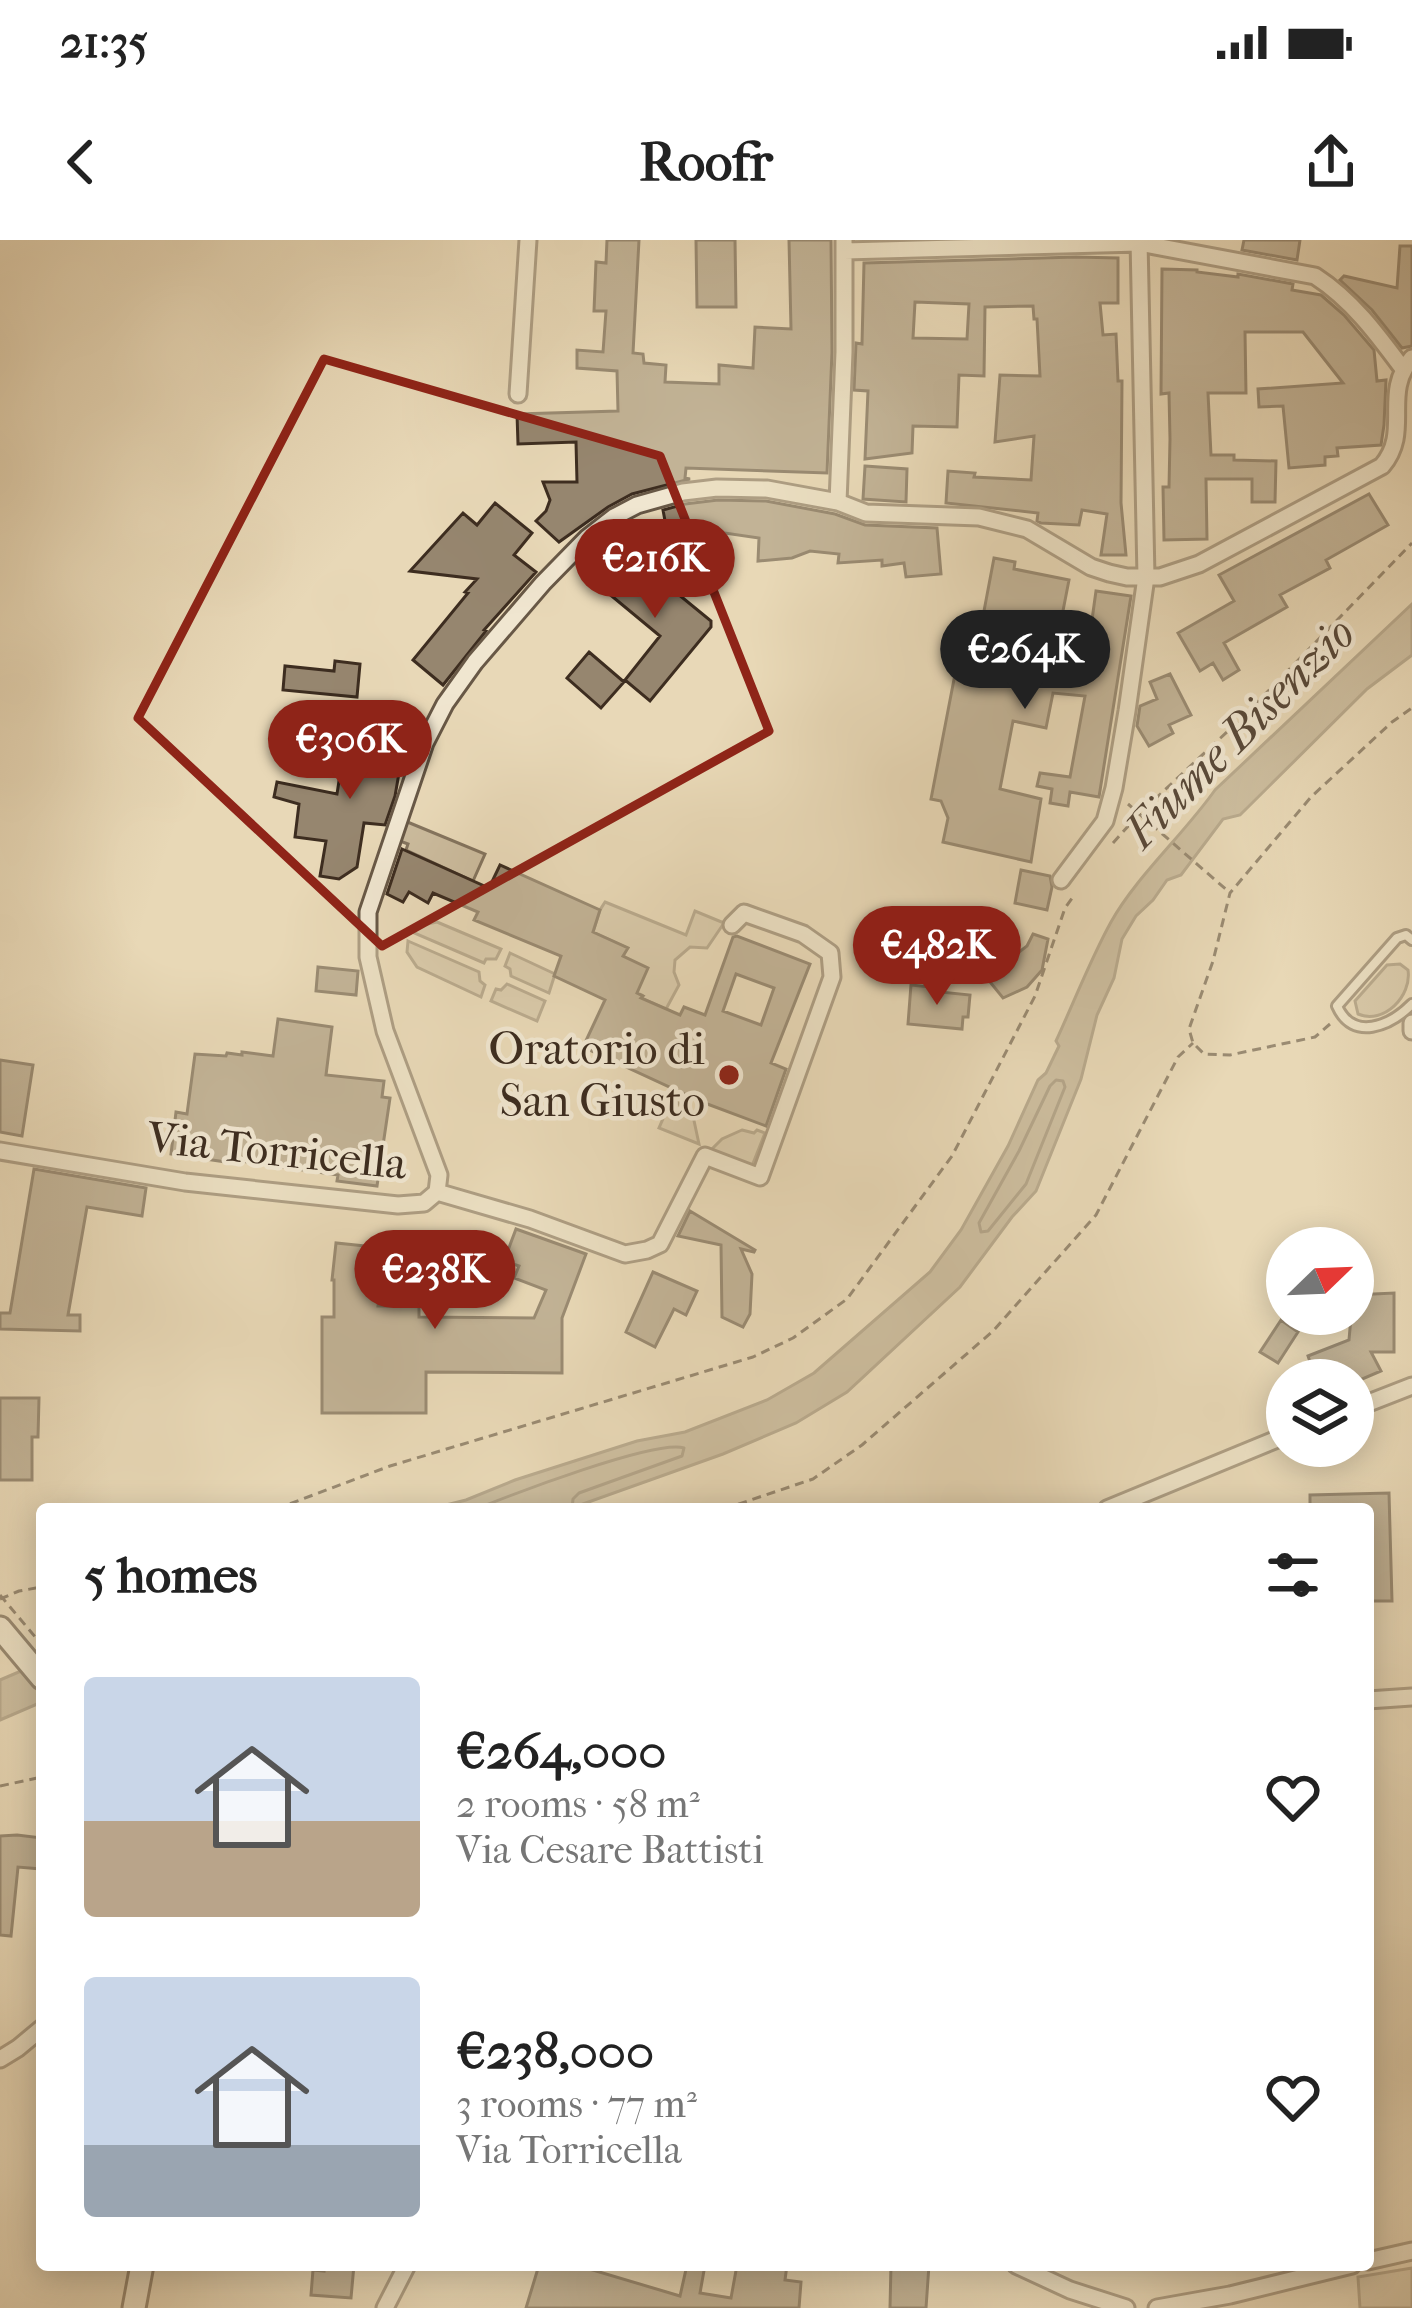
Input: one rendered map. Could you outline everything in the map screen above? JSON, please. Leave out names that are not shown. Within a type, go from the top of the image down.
[{"type":"street","points":[[518,394],[528,240]]},
{"type":"street","points":[[1060,880],[1105,821],[1146,577],[1139,242]]},
{"type":"street","points":[[838,502],[844,245],[1139,242],[1316,276],[1407,363],[1398,388],[1395,454],[1382,466],[1198,564],[1146,577]]},
{"type":"street","name":"Via Torricella","points":[[0,1151],[185,1182],[375,1203],[413,1205],[437,1192],[439,1175],[433,1156],[385,1030],[368,957],[368,912],[424,743],[445,704],[553,572],[587,538],[625,511],[660,497],[717,488],[767,489],[866,512],[979,517],[1027,529],[1109,573],[1146,577]]},
{"type":"street","points":[[437,1192],[625,1254],[660,1244],[705,1156],[760,1177],[832,977],[830,953],[803,934],[744,913],[732,925]]},
{"type":"street","points":[[1374,1401],[1412,1386]]},
{"type":"street","points":[[1122,1503],[1266,1444]]},
{"type":"street","points":[[0,1628],[36,1671]]},
{"type":"street","points":[[1374,1700],[1412,1697]]},
{"type":"street","points":[[0,2059],[36,2033]]},
{"type":"street","points":[[1374,2260],[1412,2251]]},
{"type":"street","points":[[134,2308],[141,2271]]},
{"type":"street","points":[[385,2308],[404,2271]]},
{"type":"street","points":[[1029,2271],[1126,2308]]},
{"type":"street","points":[[1281,2271],[1282,2283]]},
{"type":"street","points":[[1156,2308],[1231,2301],[1329,2271]]},
{"type":"lane","points":[[1412,940],[1406,935],[1397,938],[1337,1006],[1346,1023],[1366,1027],[1399,1018],[1412,1004]]},
{"type":"path","points":[[1108,848],[1412,543]]},
{"type":"path","points":[[1340,1015],[1315,1037],[1230,1055],[1204,1054],[1193,1043],[1189,1029],[1214,962],[1230,893],[1311,797],[1412,709]]},
{"type":"path","points":[[1138,814],[1230,893]]},
{"type":"path","points":[[292,1503],[412,1459],[753,1357],[793,1338],[848,1299],[952,1156],[1035,996],[1075,894]]},
{"type":"path","points":[[742,1503],[813,1479],[862,1445],[993,1331],[1096,1215],[1178,1057],[1193,1043]]},
{"type":"path","points":[[36,1588],[0,1597],[36,1638]]},
{"type":"path","points":[[0,1786],[36,1778]]},
{"type":"highlighted area","points":[[324,359],[660,456],[769,731],[382,946],[138,718]]},
{"type":"shaded area","points":[[405,821],[485,854],[473,881],[406,850],[408,844],[397,840]]},
{"type":"shaded area","points":[[605,902],[686,935],[695,911],[724,923],[707,948],[690,947],[675,960],[679,985],[666,1009],[637,993],[623,956],[627,948],[593,932]]},
{"type":"shaded area","points":[[437,922],[501,949],[496,959],[484,963],[412,932]]},
{"type":"shaded area","points":[[408,941],[479,972],[485,985],[481,997],[417,967],[407,952]]},
{"type":"shaded area","points":[[510,953],[555,974],[549,993],[511,976],[505,966]]},
{"type":"shaded area","points":[[1400,964],[1408,970],[1401,998],[1386,1012],[1358,1014],[1355,1001],[1387,965]]},
{"type":"shaded area","points":[[507,984],[545,1001],[537,1021],[491,1001],[496,989]]},
{"type":"shaded area","points":[[672,1098],[693,1116],[699,1144],[659,1128]]},
{"type":"shaded area","points":[[742,1130],[765,1133],[752,1166],[711,1150]]},
{"type":"shaded area","points":[[1412,2268],[1412,2308],[1360,2308],[1358,2277]]},
{"type":"water","name":"Fiume Bisenzio","points":[[1412,604],[1412,655],[1367,689],[1240,815],[1223,819],[1181,875],[1167,880],[1136,916],[1122,939],[1081,1079],[1036,1191],[960,1287],[847,1392],[796,1423],[586,1503],[454,1503],[637,1441],[685,1432],[767,1400],[814,1373],[930,1272],[961,1230],[1038,1080],[1046,1073],[1083,980],[1121,905],[1215,790]]},
{"type":"water","points":[[36,1665],[36,1705],[0,1720],[0,1680]]},
{"type":"building","points":[[607,240],[639,240],[633,353],[643,354],[644,363],[666,365],[665,382],[719,384],[719,365],[753,368],[755,327],[791,329],[789,240],[831,240],[827,473],[686,468],[685,478],[690,479],[632,494],[559,542],[536,521],[550,500],[543,482],[577,482],[576,442],[518,444],[517,414],[618,411],[617,371],[577,368],[577,350],[603,352],[606,311],[594,311],[596,262],[606,263]]},
{"type":"building","points":[[696,240],[735,240],[736,307],[697,307]]},
{"type":"building","points":[[1244,240],[1300,240],[1297,260],[1242,250]]},
{"type":"building","points":[[1400,246],[1412,246],[1412,346],[1402,348],[1340,280],[1344,276],[1397,288]]},
{"type":"building","points":[[1118,258],[1118,303],[1100,303],[1103,335],[1116,334],[1118,381],[1122,381],[1121,503],[1126,555],[1101,555],[1107,514],[1082,510],[1079,525],[1041,523],[1038,513],[946,503],[948,471],[1031,480],[1034,436],[995,442],[1000,375],[1040,376],[1033,306],[985,307],[984,376],[959,375],[957,427],[913,426],[912,453],[865,459],[868,391],[854,390],[856,343],[862,344],[864,263]],"holes":[[[915,302],[969,304],[967,339],[913,338]]]},
{"type":"building","points":[[1162,269],[1238,274],[1293,284],[1292,290],[1321,295],[1374,350],[1377,381],[1386,380],[1381,445],[1337,448],[1338,456],[1325,457],[1325,465],[1289,468],[1283,406],[1259,407],[1258,389],[1343,383],[1303,332],[1245,332],[1246,393],[1208,393],[1211,455],[1276,461],[1275,502],[1252,502],[1252,479],[1206,479],[1207,539],[1164,540],[1163,487],[1169,487],[1170,439],[1169,393],[1161,394]]},
{"type":"building","points":[[865,466],[907,469],[906,502],[863,499]]},
{"type":"building","points":[[1369,494],[1388,525],[1326,560],[1330,568],[1280,595],[1287,607],[1224,643],[1239,670],[1223,680],[1213,663],[1200,671],[1178,633],[1234,601],[1219,575]]},
{"type":"building","points":[[718,500],[766,501],[835,514],[865,525],[937,528],[941,574],[906,577],[904,563],[838,563],[839,554],[810,551],[758,561],[759,538],[718,532],[724,565],[707,568],[703,552],[672,558],[663,510]]},
{"type":"building","points":[[495,503],[532,533],[514,555],[536,572],[443,685],[413,660],[477,579],[410,571],[463,513],[477,525]]},
{"type":"building","points":[[623,549],[711,621],[711,627],[650,701],[625,680],[660,636],[596,583]]},
{"type":"building","points":[[994,558],[1015,562],[1014,569],[1069,580],[1054,657],[1086,663],[1096,591],[1131,596],[1099,797],[1070,792],[1068,806],[1050,803],[1052,789],[1037,786],[1040,773],[1070,777],[1085,696],[1053,693],[1046,728],[1013,721],[1000,789],[1041,799],[1031,862],[943,842],[948,818],[941,801],[931,799],[956,669],[979,674],[985,642],[1012,647],[1018,618],[984,611]]},
{"type":"building","points":[[589,652],[624,682],[601,708],[567,678]]},
{"type":"building","points":[[335,661],[360,664],[357,697],[283,690],[285,666],[334,671]]},
{"type":"building","points":[[1170,674],[1191,715],[1169,725],[1173,733],[1149,746],[1137,726],[1140,706],[1157,699],[1150,682]]},
{"type":"building","points":[[368,726],[406,733],[395,796],[385,825],[364,823],[357,867],[339,879],[320,876],[326,841],[295,837],[299,804],[274,797],[277,782],[337,794],[341,768],[358,771]]},
{"type":"building","points":[[402,849],[489,888],[500,865],[600,910],[593,932],[628,948],[623,956],[648,968],[637,993],[680,1015],[684,1007],[705,1015],[733,937],[810,964],[771,1063],[786,1069],[766,1126],[583,1047],[605,1000],[554,976],[561,956],[474,920],[478,912],[433,893],[428,903],[409,892],[403,902],[387,894]],"holes":[[[736,974],[774,988],[761,1025],[723,1011]]]},
{"type":"building","points":[[1021,870],[1050,876],[1047,910],[1015,903]]},
{"type":"building","points":[[1033,934],[1048,939],[1042,970],[1027,987],[1003,998],[986,977],[1027,946]]},
{"type":"building","points":[[318,967],[358,971],[356,995],[316,991]]},
{"type":"building","points":[[911,985],[970,995],[962,1029],[908,1024]]},
{"type":"building","points":[[278,1019],[332,1027],[326,1075],[384,1081],[382,1097],[390,1098],[377,1186],[337,1181],[338,1175],[171,1154],[176,1112],[187,1114],[195,1054],[273,1056]]},
{"type":"building","points":[[0,1060],[33,1065],[22,1136],[0,1132]]},
{"type":"building","points":[[34,1169],[146,1188],[142,1216],[87,1207],[68,1315],[80,1315],[80,1331],[0,1329],[0,1313],[10,1313]]},
{"type":"building","points":[[690,1211],[755,1250],[741,1249],[752,1274],[750,1314],[743,1327],[722,1317],[721,1245],[678,1236]]},
{"type":"building","points":[[516,1229],[586,1254],[562,1318],[562,1373],[426,1372],[426,1413],[322,1413],[322,1317],[334,1317],[336,1243],[385,1248],[378,1306],[419,1306],[419,1317],[534,1318],[546,1290],[514,1278],[519,1266],[504,1261]]},
{"type":"building","points":[[653,1272],[697,1291],[686,1315],[674,1309],[655,1347],[626,1332]]},
{"type":"building","points":[[1394,1293],[1394,1352],[1371,1352],[1381,1371],[1374,1374],[1374,1359],[1309,1359],[1349,1340],[1349,1335],[1374,1335],[1374,1294]]},
{"type":"building","points":[[1271,1335],[1296,1335],[1281,1359],[1260,1352]]},
{"type":"building","points":[[0,1398],[39,1398],[38,1437],[32,1437],[32,1480],[0,1480]]},
{"type":"building","points":[[1389,1493],[1392,1601],[1374,1601],[1374,1503],[1310,1503],[1310,1495]]},
{"type":"building","points":[[0,1836],[36,1837],[36,1868],[18,1867],[11,1936],[0,1935]]},
{"type":"building","points":[[313,2271],[353,2271],[351,2298],[311,2295]]},
{"type":"building","points":[[537,2271],[596,2271],[680,2296],[686,2271],[704,2271],[700,2293],[731,2298],[736,2271],[786,2271],[785,2280],[801,2282],[799,2308],[526,2308]]},
{"type":"building","points":[[891,2271],[929,2271],[926,2308],[890,2308]]},
{"type":"place","name":"Oratorio di San Giusto","points":[[729,1075]]}]
